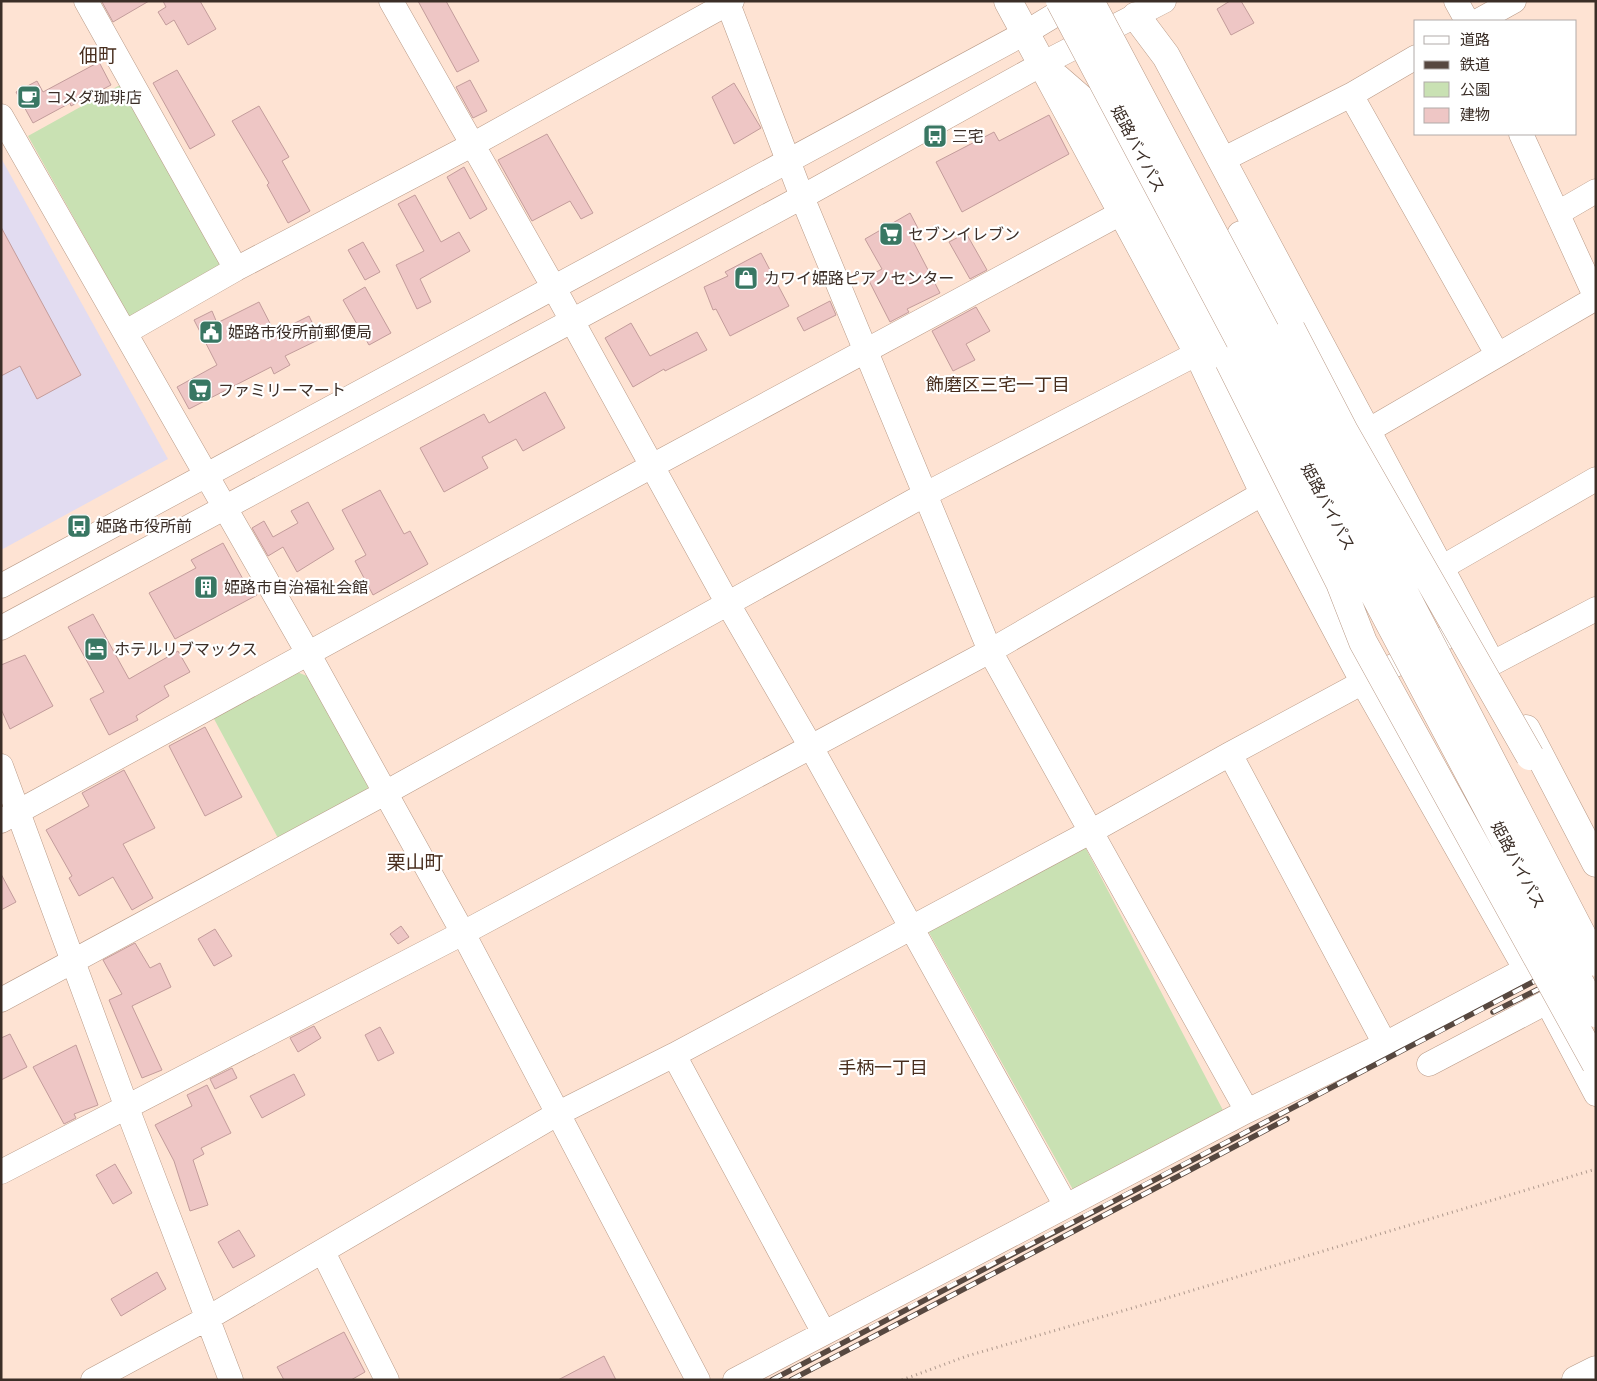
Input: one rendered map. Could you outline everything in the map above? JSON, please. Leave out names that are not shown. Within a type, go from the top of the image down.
[{"type":"main road","points":[[1008,1],[1198,353],[1264,493],[1364,681],[1527,968]]},
{"type":"main road","points":[[1016,1],[1026,34]]},
{"type":"main road","name":"姫路バイパス","points":[[1060,1],[1577,932],[1596,962]]},
{"type":"main road","name":"姫路バイパス","points":[[1090,1],[1386,558],[1577,932],[1596,1013]]},
{"type":"main road","points":[[1133,9],[1166,56],[1441,568],[1596,863]]},
{"type":"main road","points":[[1133,9],[1151,66],[1344,431],[1530,756],[1596,885]]},
{"type":"main road","points":[[1042,64],[1088,105],[1229,361],[1340,583],[1364,642],[1388,688],[1596,1064]]},
{"type":"main road","points":[[1340,583],[1376,639],[1532,914],[1577,932],[1574,885],[1514,760],[1447,632],[1413,552]]},
{"type":"main road","points":[[1576,1380],[1596,1370]]},
{"type":"street","points":[[86,1],[236,270]]},
{"type":"street","points":[[391,1],[554,288],[728,604],[912,927],[1066,1206]]},
{"type":"street","points":[[1,586],[1026,34],[1078,1]]},
{"type":"street","points":[[1,628],[802,197],[1042,64],[1133,9],[1164,1]]},
{"type":"street","points":[[1456,1],[1466,20]]},
{"type":"street","points":[[1480,20],[1514,1]]},
{"type":"street","points":[[126,332],[236,270],[472,145],[729,2],[802,197],[990,651],[1247,1111]]},
{"type":"street","points":[[1222,160],[1351,95],[1414,58]]},
{"type":"street","points":[[1351,95],[1497,354]]},
{"type":"street","points":[[1,116],[7,140],[126,332],[464,933],[557,1114],[698,1380]]},
{"type":"street","points":[[1,1172],[464,933],[990,651],[1596,298],[1521,135]]},
{"type":"street","points":[[1558,213],[1596,191]]},
{"type":"street","points":[[10,816],[1122,212]]},
{"type":"street","points":[[1,1000],[385,794],[926,494],[1198,353]]},
{"type":"street","points":[[1441,568],[1596,478]]},
{"type":"street","points":[[1491,664],[1596,609]]},
{"type":"street","points":[[93,1380],[208,1318],[557,1114],[674,1055],[1092,831],[1470,624]]},
{"type":"street","points":[[1230,754],[1385,1044]]},
{"type":"street","points":[[1,766],[10,816],[73,962],[231,1380]]},
{"type":"street","points":[[735,1380],[1247,1111],[1385,1044],[1527,968],[1577,932]]},
{"type":"street","points":[[1429,1064],[1596,976]]},
{"type":"street","points":[[1547,1002],[1596,1094]]},
{"type":"street","points":[[674,1055],[824,1333]]},
{"type":"street","points":[[323,1252],[387,1380]]},
{"type":"path","points":[[902,1380],[967,1356],[1186,1293],[1596,1169]]},
{"type":"shaded area","points":[[1,158],[168,459],[1,550]]},
{"type":"green space","points":[[120,85],[222,267],[130,318],[28,136]]},
{"type":"green space","points":[[297,672],[307,676],[369,783],[366,795],[279,840],[213,717]]},
{"type":"green space","points":[[1083,843],[1225,1114],[1076,1195],[927,929]]},
{"type":"building","points":[[149,1],[113,22],[102,2]]},
{"type":"building","points":[[163,1],[200,1],[216,29],[188,45],[174,20],[166,25],[158,12],[166,7]]},
{"type":"building","points":[[418,1],[446,1],[479,61],[457,72]]},
{"type":"building","points":[[1230,1],[1241,1],[1254,23],[1231,35],[1217,9]]},
{"type":"building","points":[[99,62],[111,85],[71,106],[70,103],[33,123],[16,92],[37,81],[43,92]]},
{"type":"building","points":[[177,70],[215,135],[190,149],[153,83]]},
{"type":"building","points":[[470,80],[487,111],[473,118],[456,87]]},
{"type":"building","points":[[734,83],[761,128],[734,144],[712,97]]},
{"type":"building","points":[[259,106],[289,157],[282,161],[310,211],[288,223],[267,185],[269,183],[232,121]]},
{"type":"building","points":[[1049,115],[1069,154],[962,212],[936,162],[994,132],[999,141]]},
{"type":"building","points":[[547,134],[593,213],[581,219],[570,201],[532,221],[498,160]]},
{"type":"building","points":[[464,167],[487,209],[470,219],[447,177]]},
{"type":"building","points":[[415,195],[441,242],[459,232],[470,251],[420,279],[431,302],[417,309],[396,265],[424,251],[398,204]]},
{"type":"building","points":[[910,213],[921,234],[912,239],[940,293],[907,309],[909,312],[890,322],[867,277],[882,269],[865,239]]},
{"type":"building","points":[[1,227],[81,375],[37,399],[20,366],[1,376]]},
{"type":"building","points":[[966,233],[987,270],[970,279],[949,242]]},
{"type":"building","points":[[363,242],[380,272],[365,280],[348,250]]},
{"type":"building","points":[[761,253],[789,306],[730,336],[716,309],[713,310],[704,287],[728,276],[725,272]]},
{"type":"building","points":[[365,287],[391,333],[369,345],[343,300]]},
{"type":"building","points":[[830,301],[836,315],[804,331],[797,318]]},
{"type":"building","points":[[259,302],[275,333],[309,316],[320,339],[285,356],[290,365],[274,374],[271,367],[189,409],[177,387],[217,365],[194,320],[212,311],[217,323]]},
{"type":"building","points":[[976,307],[990,331],[966,344],[975,360],[953,371],[932,331]]},
{"type":"building","points":[[631,323],[650,356],[697,332],[707,350],[665,371],[664,369],[633,387],[605,338]]},
{"type":"building","points":[[545,392],[565,428],[523,451],[516,439],[482,457],[488,468],[444,492],[420,448],[484,414],[489,423]]},
{"type":"building","points":[[380,490],[404,534],[410,531],[428,564],[373,595],[355,561],[366,555],[342,510]]},
{"type":"building","points":[[308,502],[334,549],[297,572],[283,547],[268,556],[252,528],[264,521],[273,537],[298,523],[291,511]]},
{"type":"building","name":"姫路市自治福祉会館","points":[[223,543],[244,581],[248,579],[257,595],[175,639],[149,593],[196,568],[191,560]]},
{"type":"building","points":[[93,614],[129,679],[178,651],[190,672],[164,686],[169,696],[136,716],[138,720],[109,735],[90,699],[104,692],[68,627]]},
{"type":"building","points":[[25,655],[53,706],[10,729],[1,709],[1,665]]},
{"type":"building","points":[[205,727],[242,797],[205,816],[169,746]]},
{"type":"building","points":[[124,770],[155,828],[123,844],[153,898],[132,910],[113,877],[79,896],[69,878],[72,876],[46,830],[89,806],[82,793]]},
{"type":"building","points":[[1,874],[16,902],[1,910]]},
{"type":"building","points":[[401,926],[409,937],[398,944],[390,934]]},
{"type":"building","points":[[215,929],[232,956],[214,966],[198,939]]},
{"type":"building","points":[[135,943],[150,968],[160,963],[171,987],[132,1006],[162,1070],[142,1078],[109,1000],[122,994],[103,960]]},
{"type":"building","points":[[314,1026],[321,1038],[298,1052],[290,1038]]},
{"type":"building","points":[[380,1027],[394,1053],[378,1061],[365,1035]]},
{"type":"building","points":[[10,1034],[27,1067],[1,1080],[1,1038]]},
{"type":"building","points":[[76,1045],[98,1105],[74,1114],[76,1118],[64,1124],[33,1067]]},
{"type":"building","points":[[232,1068],[237,1078],[215,1089],[210,1079]]},
{"type":"building","points":[[294,1074],[305,1095],[262,1118],[250,1096]]},
{"type":"building","points":[[207,1085],[231,1133],[201,1148],[204,1154],[193,1160],[208,1205],[190,1211],[174,1161],[155,1125],[192,1106],[187,1095]]},
{"type":"building","points":[[115,1164],[132,1193],[113,1204],[96,1175]]},
{"type":"building","points":[[239,1230],[255,1256],[233,1268],[218,1242]]},
{"type":"building","points":[[157,1272],[166,1289],[121,1316],[111,1299]]},
{"type":"building","points":[[344,1332],[365,1372],[351,1380],[284,1380],[277,1367]]},
{"type":"building","points":[[604,1356],[616,1380],[558,1380]]},
{"type":"railway","points":[[772,1380],[1596,949]]},
{"type":"railway","points":[[1493,1012],[1596,960]]},
{"type":"railway","points":[[791,1380],[1287,1119]]},
{"type":"place","name":"コメダ珈琲店","points":[[29,97]]},
{"type":"place","name":"三宅","points":[[935,136]]},
{"type":"place","name":"セブンイレブン","points":[[891,234]]},
{"type":"place","name":"カワイ姫路ピアノセンター","points":[[746,278]]},
{"type":"place","name":"姫路市役所前郵便局","points":[[211,332]]},
{"type":"place","name":"ファミリーマート","points":[[200,390]]},
{"type":"place","name":"姫路市役所前","points":[[79,526]]},
{"type":"place","name":"姫路市自治福祉会館","points":[[206,587]]},
{"type":"place","name":"ホテルリブマックス","points":[[96,649]]},
{"type":"district","name":"佃町","points":[[98,55]]},
{"type":"district","name":"飾磨区三宅一丁目","points":[[998,384]]},
{"type":"district","name":"栗山町","points":[[415,862]]},
{"type":"district","name":"手柄一丁目","points":[[883,1067]]}]
